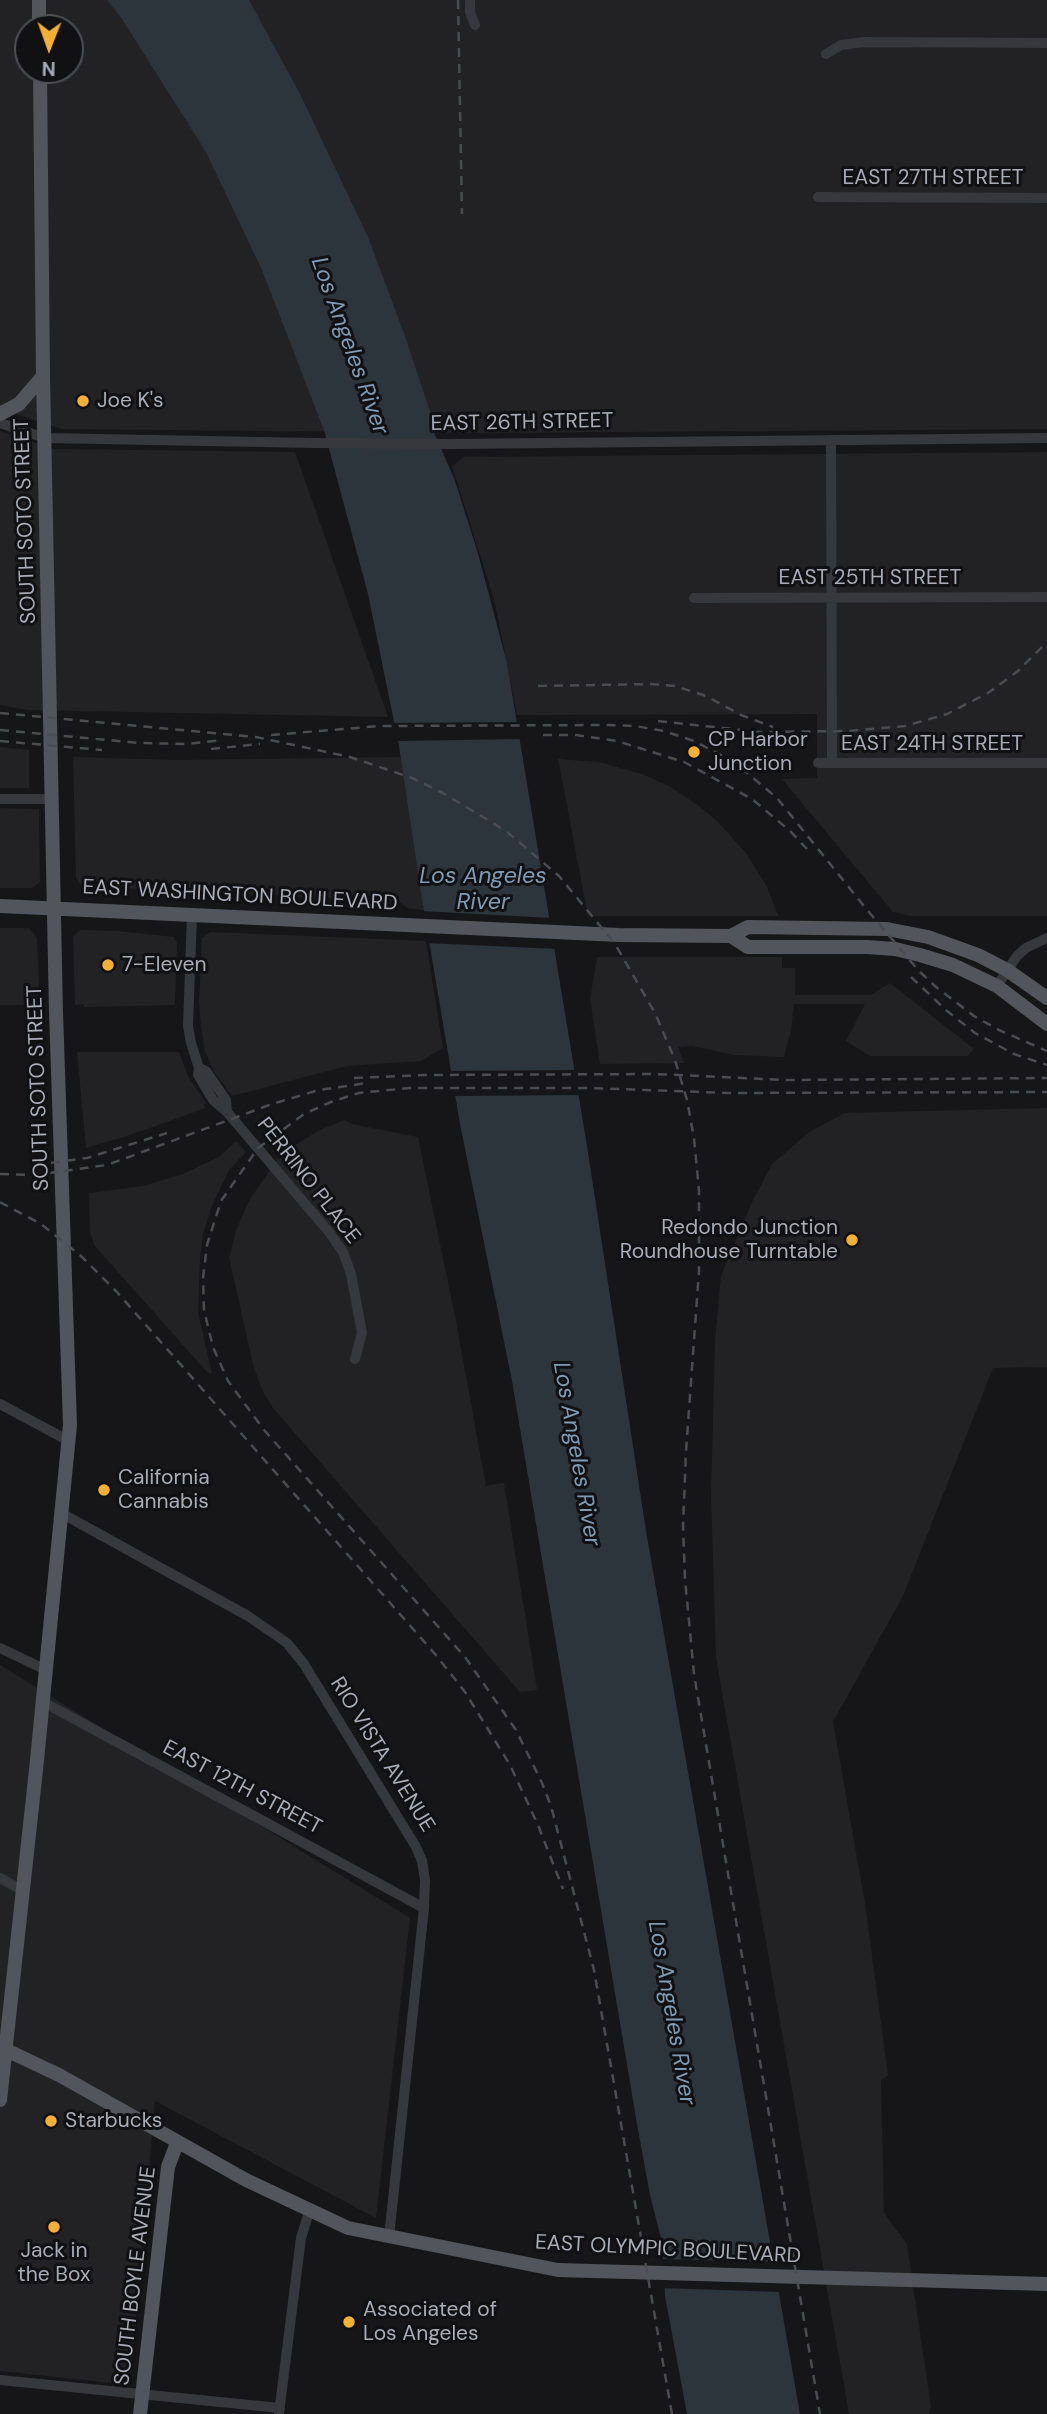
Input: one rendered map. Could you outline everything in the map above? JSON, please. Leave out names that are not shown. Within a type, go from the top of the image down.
[{"type":"main road","name":"SOUTH SOTO STREET","points":[[0,2100],[3,2048],[43,1702],[69,1441],[43,376],[40,84]]},
{"type":"main road","points":[[0,414],[19,404],[43,376]]},
{"type":"main road","name":"EAST WASHINGTON BOULEVARD","points":[[0,906],[575,933],[731,936],[748,927],[900,930],[962,948],[1007,970],[1047,998]]},
{"type":"main road","name":"EAST WASHINGTON BOULEVARD","points":[[731,936],[748,947],[895,949],[937,960],[997,986],[1047,1024]]},
{"type":"main road","name":"EAST OLYMPIC BOULEVARD","points":[[3,2048],[309,2212],[348,2228],[558,2270],[1047,2284]]},
{"type":"main road","name":"SOUTH BOYLE AVENUE","points":[[140,2414],[168,2167],[177,2143]]},
{"type":"street","points":[[470,0],[470,12],[475,25]]},
{"type":"street","points":[[826,54],[846,44],[863,42],[1047,43]]},
{"type":"street","name":"EAST 27TH STREET","points":[[818,197],[1047,198]]},
{"type":"street","name":"EAST 26TH STREET","points":[[0,423],[45,438],[314,443],[1047,438]]},
{"type":"street","points":[[831,440],[832,763]]},
{"type":"street","name":"EAST 25TH STREET","points":[[694,598],[1047,597]]},
{"type":"street","name":"EAST 24TH STREET","points":[[818,763],[1047,762]]},
{"type":"street","points":[[0,799],[52,799]]},
{"type":"street","name":"PERRINO PLACE","points":[[192,914],[188,1026],[199,1068],[206,1071],[226,1100],[228,1112],[329,1231],[343,1252],[355,1288],[362,1333],[355,1359]]},
{"type":"street","points":[[997,986],[1026,948],[1047,938]]},
{"type":"street","points":[[0,1404],[69,1441]]},
{"type":"street","name":"RIO VISTA AVENUE","points":[[61,1513],[248,1616],[287,1643],[304,1664],[416,1847],[422,1861],[425,1880],[424,1908],[389,2237]]},
{"type":"street","points":[[0,1648],[46,1670]]},
{"type":"street","name":"EAST 12TH STREET","points":[[43,1702],[424,1908]]},
{"type":"street","points":[[0,1878],[22,1890]]},
{"type":"street","points":[[0,2380],[279,2411],[301,2238],[309,2212]]},
{"type":"shaded area","points":[[0,0],[1047,0],[1047,429],[484,433],[62,429],[0,409]]},
{"type":"shaded area","points":[[0,431],[55,449],[295,452],[388,717],[29,710],[0,705]]},
{"type":"shaded area","points":[[1047,452],[1047,916],[911,916],[893,912],[782,779],[817,778],[817,714],[517,715],[495,603],[452,466],[464,457]]},
{"type":"shaded area","points":[[0,747],[29,750],[29,788],[0,788]]},
{"type":"shaded area","points":[[73,757],[176,760],[403,757],[424,910],[407,908],[400,902],[82,886],[76,878]]},
{"type":"shaded area","points":[[558,759],[599,762],[642,774],[669,786],[699,806],[718,822],[746,853],[767,887],[778,916],[588,916]]},
{"type":"shaded area","points":[[0,808],[39,809],[40,882],[32,888],[0,888]]},
{"type":"shaded area","points":[[0,928],[29,928],[37,938],[40,1005],[0,1005]]},
{"type":"shaded area","points":[[80,930],[174,937],[177,943],[175,1005],[75,1005],[73,937]]},
{"type":"shaded area","points":[[210,932],[426,941],[443,1048],[421,1061],[347,1066],[232,1096],[215,1073],[205,1052],[201,1027],[199,1003],[202,938]]},
{"type":"shaded area","points":[[597,957],[782,957],[782,968],[795,968],[795,995],[871,995],[890,983],[974,1049],[967,1056],[870,1056],[846,1041],[865,1004],[794,1004],[784,1057],[734,1055],[692,1046],[678,1047],[684,1063],[600,1064],[590,999]]},
{"type":"shaded area","points":[[77,1052],[179,1052],[188,1076],[206,1103],[203,1105],[206,1108],[86,1148]]},
{"type":"shaded area","points":[[1047,1108],[1047,1367],[993,1368],[903,1596],[833,1722],[865,1903],[888,2075],[881,2080],[884,2213],[907,2244],[931,2407],[929,2414],[849,2414],[716,1658],[711,1495],[715,1340],[721,1276],[752,1202],[772,1164],[809,1132],[845,1113]]},
{"type":"shaded area","points":[[344,1120],[352,1124],[418,1137],[456,1321],[486,1486],[504,1483],[537,1690],[520,1692],[273,1408],[263,1392],[254,1368],[229,1258],[236,1230],[250,1199],[282,1153],[318,1131]]},
{"type":"shaded area","points":[[236,1141],[246,1152],[229,1170],[211,1208],[203,1234],[200,1260],[198,1312],[212,1374],[207,1372],[94,1245],[90,1231],[89,1193],[143,1186],[183,1174],[219,1157]]},
{"type":"shaded area","points":[[0,1665],[410,1918],[376,2218],[155,2101],[130,2385],[0,2371]]},
{"type":"water","name":"Los Angeles River","points":[[107,0],[249,0],[300,94],[368,237],[406,339],[430,411],[435,435],[454,478],[477,550],[507,663],[587,1146],[646,1531],[800,2414],[687,2414],[665,2296],[662,2242],[637,2124],[512,1381],[460,1124],[399,746],[368,594],[324,430],[262,270],[206,152],[122,19]]},
{"type":"pier","points":[[521,722],[524,739],[394,741],[391,723]]},
{"type":"pier","points":[[420,911],[553,918],[558,949],[426,943]]},
{"type":"pier","points":[[578,1070],[582,1095],[452,1096],[448,1071]]},
{"type":"pier","points":[[660,2259],[777,2262],[782,2292],[661,2288]]},
{"type":"railway","points":[[458,0],[462,214]]},
{"type":"railway","points":[[658,721],[760,732],[848,731],[905,726],[947,714],[988,693],[1018,671],[1047,642]]},
{"type":"railway","points":[[538,686],[675,686],[706,696],[741,715],[773,727]]},
{"type":"railway","points":[[0,713],[256,737],[350,757],[412,778],[443,793],[506,831],[559,876],[615,944],[655,1013],[675,1060],[687,1100],[699,1191],[699,1271],[683,1526],[694,1674],[820,2414]]},
{"type":"railway","points":[[271,735],[380,726],[608,725],[664,731],[694,741],[734,762],[777,798],[868,911],[936,987],[974,1016],[1047,1051]]},
{"type":"railway","points":[[0,730],[140,743],[188,744],[223,740]]},
{"type":"railway","points":[[543,735],[576,735],[617,741],[684,762],[752,799],[807,849]]},
{"type":"railway","points":[[0,741],[102,750]]},
{"type":"railway","points":[[211,749],[260,744]]},
{"type":"railway","points":[[911,977],[975,1033],[1014,1054],[1047,1065]]},
{"type":"railway","points":[[354,1078],[655,1074],[787,1080],[1047,1078]]},
{"type":"railway","points":[[0,1174],[35,1175],[107,1165],[272,1104],[319,1090],[367,1083]]},
{"type":"railway","points":[[672,2414],[594,1970],[551,1806],[542,1783],[516,1730],[465,1657],[264,1430],[228,1381],[213,1347],[204,1310],[203,1278],[207,1245],[221,1201],[258,1148],[304,1114],[359,1093],[409,1088],[590,1088],[729,1093],[1047,1092]]},
{"type":"railway","points":[[35,1165],[87,1158],[167,1133]]},
{"type":"railway","points":[[0,1202],[41,1224],[81,1256],[116,1291],[435,1654],[465,1692],[510,1765],[538,1825],[563,1889]]},
{"type":"place","name":"Joe K's","points":[[83,401]]},
{"type":"place","name":"CP Harbor Junction","points":[[694,752]]},
{"type":"place","name":"7-Eleven","points":[[108,965]]},
{"type":"place","name":"Redondo Junction Roundhouse Turntable","points":[[852,1240]]},
{"type":"place","name":"California Cannabis","points":[[104,1490]]},
{"type":"place","name":"Starbucks","points":[[51,2121]]},
{"type":"place","name":"Jack in the Box","points":[[54,2227]]},
{"type":"place","name":"Associated of Los Angeles","points":[[349,2322]]}]
